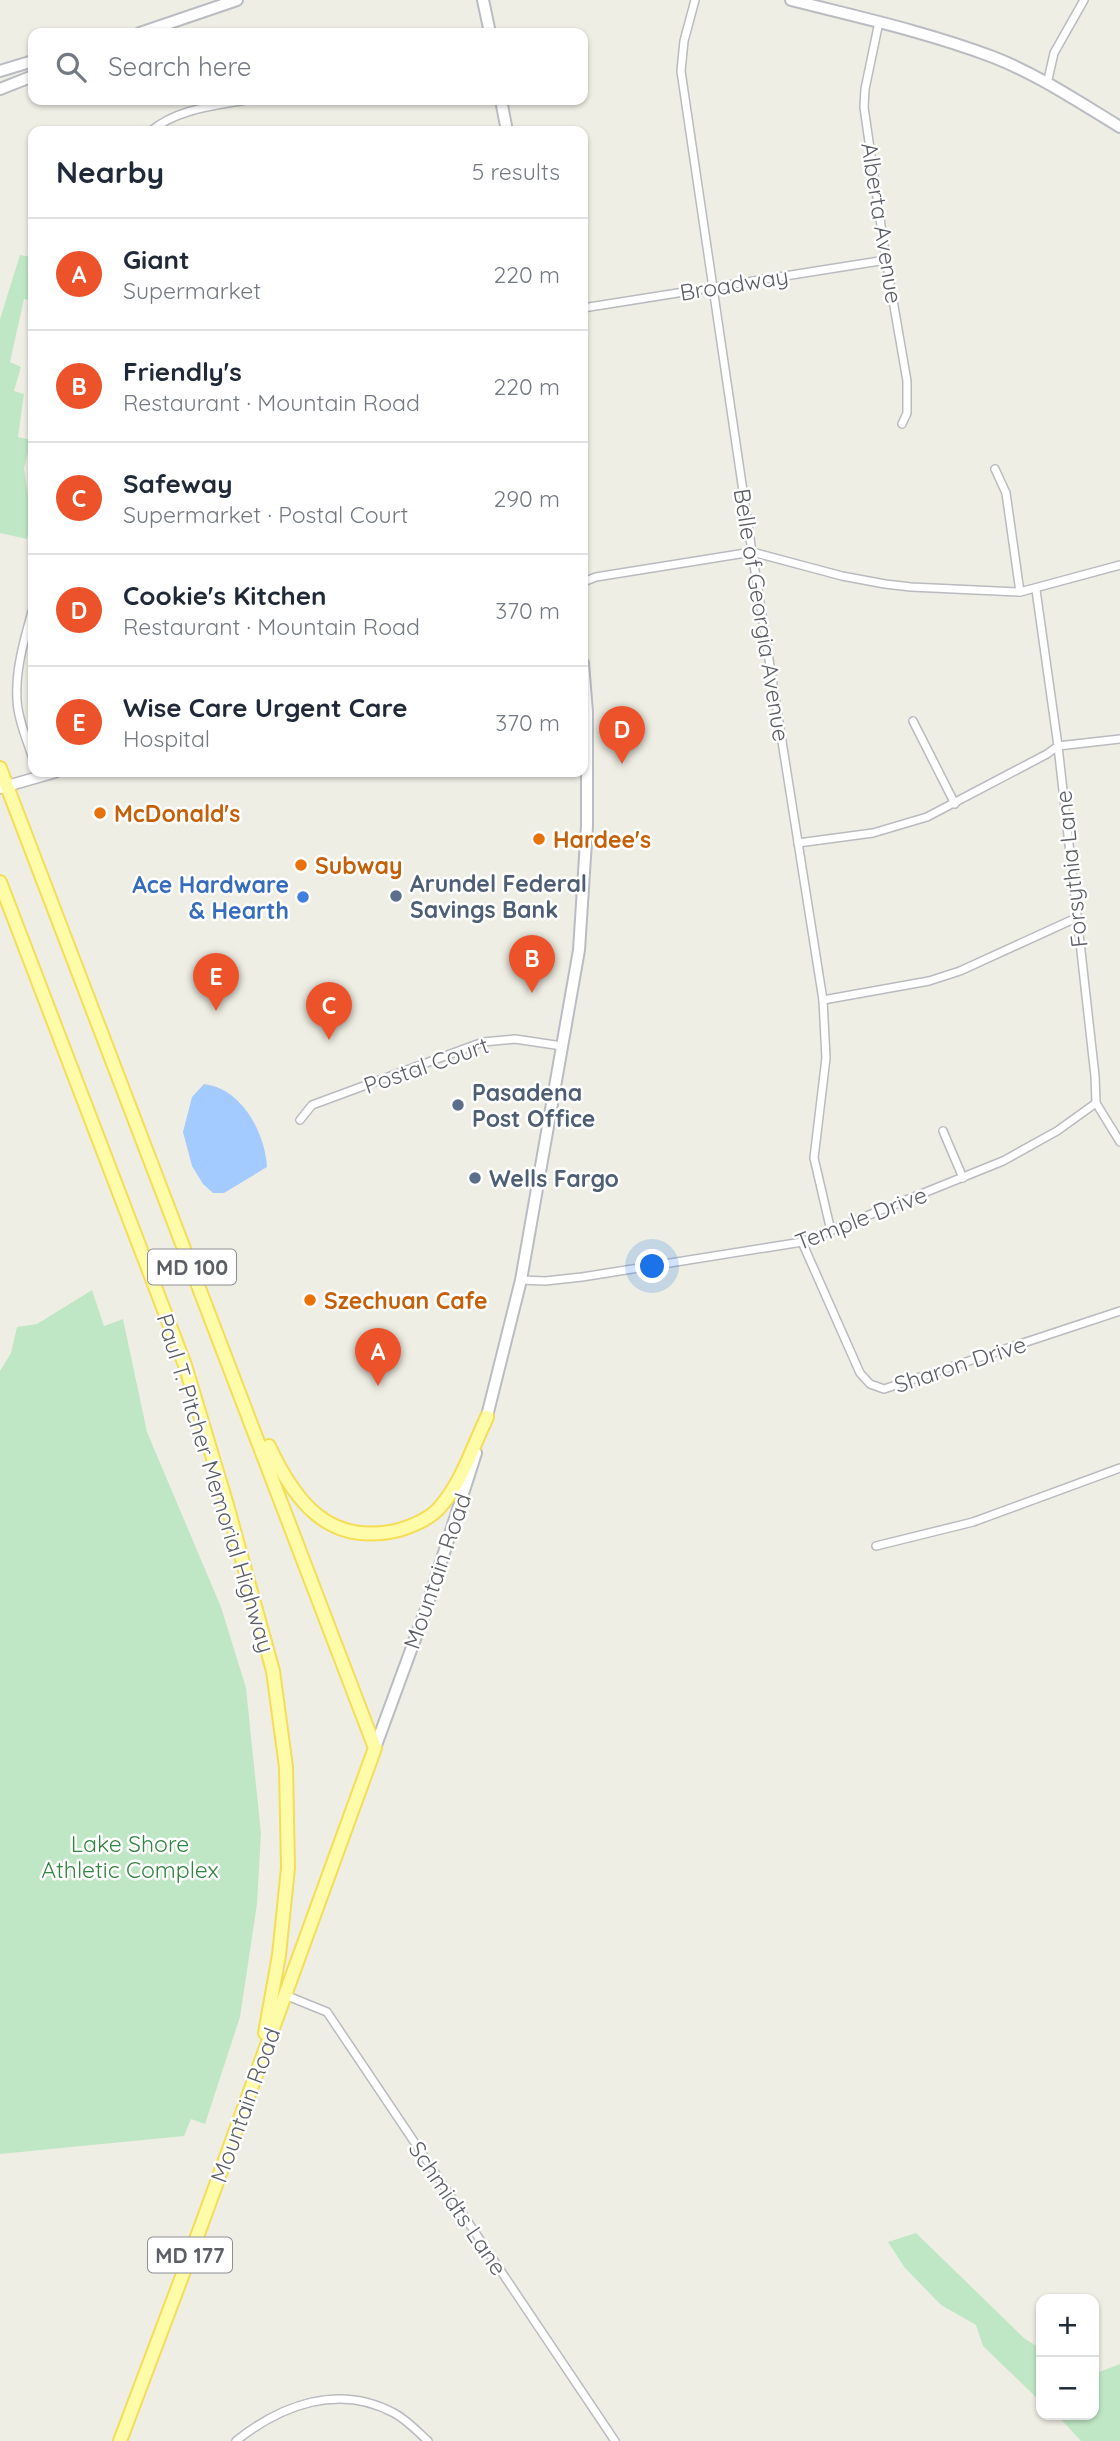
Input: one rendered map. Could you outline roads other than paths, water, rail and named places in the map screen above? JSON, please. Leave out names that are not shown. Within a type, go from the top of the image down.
[{"type":"main road","points":[[155,28],[237,0]]},
{"type":"main road","points":[[483,0],[489,28]]},
{"type":"main road","points":[[790,0],[879,22],[995,58],[1047,83],[1120,127]]},
{"type":"main road","points":[[0,71],[28,63]]},
{"type":"main road","points":[[0,89],[28,78]]},
{"type":"main road","points":[[502,105],[506,126]]},
{"type":"main road","name":"Paul T. Pitcher Memorial Highway","points":[[0,768],[4,788],[223,1349],[374,1748]]},
{"type":"main road","name":"Mountain Road","points":[[120,2441],[426,1609],[487,1417],[521,1280],[579,950],[585,867],[586,777]]},
{"type":"main road","name":"Paul T. Pitcher Memorial Highway","points":[[0,882],[184,1365],[227,1505],[272,1671],[286,1767],[288,1868],[279,1955],[258,2068]]},
{"type":"main road","points":[[223,1349],[293,1493],[309,1509],[348,1531],[367,1533],[396,1530],[425,1519],[439,1509],[451,1492],[487,1417]]},
{"type":"street","name":"Belle of Georgia Avenue","points":[[695,0],[684,41],[681,71],[752,552],[823,1000],[826,1058],[814,1158],[831,1231]]},
{"type":"street","points":[[1047,83],[1054,53],[1084,0]]},
{"type":"street","name":"Alberta Avenue","points":[[879,22],[865,89],[864,107],[907,381],[907,413],[901,424]]},
{"type":"street","points":[[158,126],[186,113],[223,105]]},
{"type":"street","name":"Broadway","points":[[588,307],[886,260]]},
{"type":"street","points":[[995,469],[1006,493],[1020,592]]},
{"type":"street","points":[[588,580],[752,552],[842,576],[885,584],[1020,592],[1036,590],[1120,565]]},
{"type":"street","name":"Forsythia Lane","points":[[1036,590],[1058,746],[1096,1103],[1120,1142]]},
{"type":"street","points":[[28,630],[17,690],[21,723],[28,744]]},
{"type":"street","points":[[913,721],[955,804]]},
{"type":"street","points":[[798,843],[890,829],[955,804],[1058,746],[1120,739]]},
{"type":"street","points":[[4,788],[34,777]]},
{"type":"street","points":[[823,1000],[929,981],[960,971],[1076,918]]},
{"type":"street","name":"Postal Court","points":[[300,1120],[313,1105],[483,1042],[515,1039],[562,1046]]},
{"type":"street","name":"Temple Drive","points":[[521,1280],[545,1281],[653,1268],[802,1242],[963,1178],[1032,1146],[1096,1103]]},
{"type":"street","points":[[943,1131],[963,1178]]},
{"type":"street","name":"Sharon Drive","points":[[802,1242],[860,1373],[870,1384],[884,1389],[1120,1311]]},
{"type":"street","points":[[876,1546],[973,1522],[1120,1468]]},
{"type":"street","name":"Schmidts Lane","points":[[285,1995],[327,2012],[615,2441]]},
{"type":"street","points":[[236,2441],[259,2423],[303,2403],[350,2399],[394,2413],[428,2441]]},
{"type":"water","points":[[204,1084],[217,1087],[240,1103],[256,1126],[265,1154],[267,1167],[224,1193],[213,1193],[203,1184],[192,1166],[183,1132],[192,1097]]},
{"type":"place","name":"Cookie's Kitchen","points":[[622,764]]},
{"type":"place","name":"McDonald's","points":[[100,813]]},
{"type":"place","name":"Hardee's","points":[[539,839]]},
{"type":"place","name":"Subway","points":[[301,865]]},
{"type":"place","name":"Arundel Federal Savings Bank","points":[[396,896]]},
{"type":"place","name":"Ace Hardware & Hearth","points":[[303,897]]},
{"type":"place","name":"Friendly's","points":[[532,993]]},
{"type":"place","name":"Wise Care Urgent Care","points":[[216,1011]]},
{"type":"place","name":"Safeway","points":[[329,1040]]},
{"type":"place","name":"Pasadena Post Office","points":[[458,1105]]},
{"type":"place","name":"Wells Fargo","points":[[475,1178]]},
{"type":"place","name":"Szechuan Cafe","points":[[310,1300]]},
{"type":"place","name":"Giant","points":[[378,1386]]},
{"type":"park label","name":"Lake Shore Athletic Complex","points":[[130,1856]]}]
